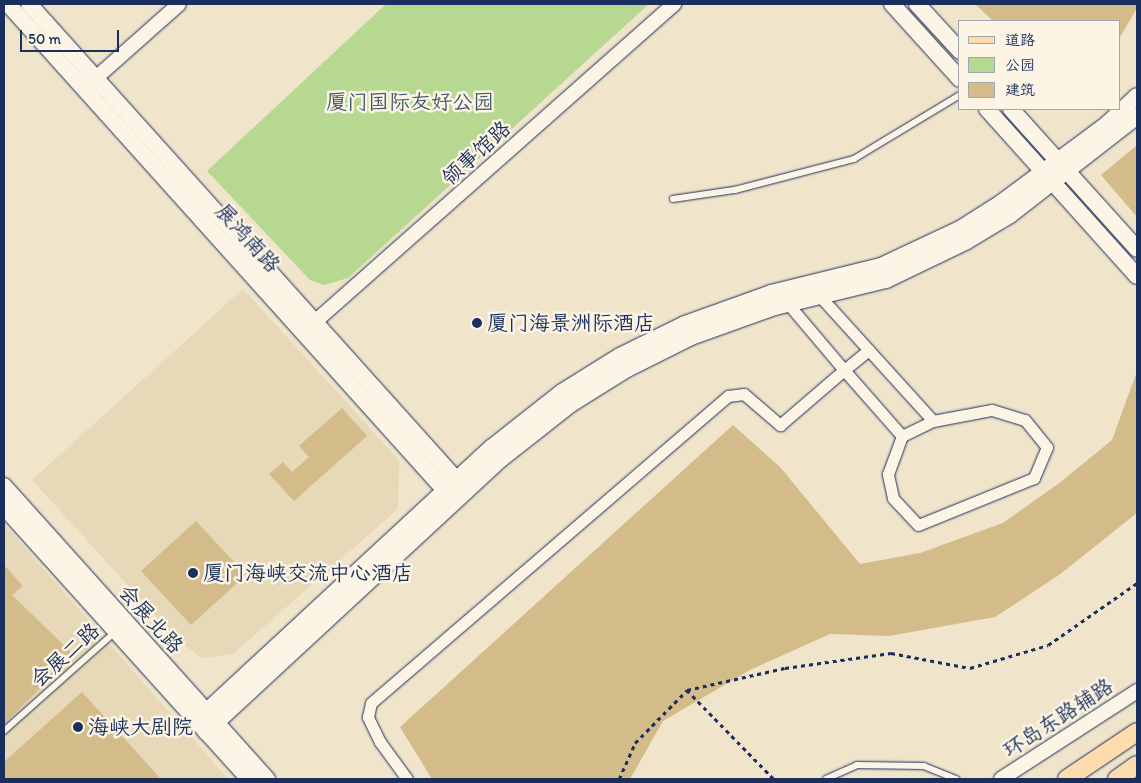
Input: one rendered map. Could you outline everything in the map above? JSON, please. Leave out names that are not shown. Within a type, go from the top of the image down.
[{"type":"main road","name":"展鸿南路","points":[[8,4],[90,83],[456,490]]},
{"type":"main road","name":"展鸿南路","points":[[29,4],[90,83]]},
{"type":"main road","points":[[892,4],[958,77]]},
{"type":"main road","points":[[917,4],[958,50]]},
{"type":"main road","points":[[1063,166],[1137,96]]},
{"type":"main road","points":[[988,110],[1137,276]]},
{"type":"main road","points":[[1012,110],[1137,249]]},
{"type":"main road","points":[[206,722],[456,490],[546,421],[620,373],[691,337],[783,298],[808,284],[881,266],[960,229],[1048,177],[1137,116]]},
{"type":"main road","points":[[783,298],[820,296],[886,280],[960,245],[1010,215],[1048,177]]},
{"type":"main road","name":"会展北路","points":[[4,486],[121,627],[206,722],[249,779]]},
{"type":"main road","name":"会展北路","points":[[4,507],[121,627]]},
{"type":"main road","name":"会展北路","points":[[206,722],[267,779]]},
{"type":"main road","points":[[1068,779],[1137,732]]},
{"type":"main road","points":[[1116,779],[1137,765]]},
{"type":"street","points":[[90,83],[179,4]]},
{"type":"street","name":"领事馆路","points":[[309,327],[674,4]]},
{"type":"street","points":[[808,284],[933,421]]},
{"type":"street","points":[[783,298],[902,436]]},
{"type":"street","points":[[407,779],[380,742],[368,717],[371,703],[728,396],[744,394],[780,425],[869,350]]},
{"type":"street","points":[[992,410],[1026,420],[1047,446],[1034,478],[918,525],[893,498],[888,474],[902,436],[933,421],[992,410]]},
{"type":"street","name":"环岛东路辅路","points":[[1001,779],[1137,691]]},
{"type":"lane","points":[[673,200],[735,190],[854,158],[958,95]]},
{"type":"lane","name":"会展二路","points":[[4,732],[121,627]]},
{"type":"lane","points":[[826,779],[857,765],[924,766],[956,779]]},
{"type":"path","points":[[620,779],[636,743],[687,690],[785,668],[892,653],[970,668],[1048,645],[1137,583]]},
{"type":"path","points":[[687,690],[774,779]]},
{"type":"shaded area","points":[[243,289],[399,460],[398,509],[233,654],[201,658],[175,637],[32,480]]},
{"type":"shaded area","points":[[4,524],[228,779],[4,779]]},
{"type":"green space","name":"厦门国际友好公园","points":[[386,4],[649,4],[348,278],[324,285],[310,280],[207,171]]},
{"type":"building","points":[[975,4],[1137,4],[1137,8],[1121,35],[1121,20],[992,20]]},
{"type":"building","points":[[1137,145],[1137,217],[1101,175]]},
{"type":"building","points":[[1136,374],[1137,513],[1059,575],[995,617],[889,636],[830,634],[750,670],[663,721],[630,779],[432,779],[400,727],[733,425],[780,467],[860,564],[920,553],[1003,523],[1062,481],[1112,440]]},
{"type":"building","name":"厦门海峡交流中心酒店","points":[[342,408],[367,436],[294,501],[269,474],[283,462],[292,472],[309,457],[299,446]]},
{"type":"building","name":"厦门海峡交流中心酒店","points":[[196,521],[246,575],[191,625],[141,571]]},
{"type":"building","points":[[4,565],[23,586],[12,595],[74,655],[4,724]]},
{"type":"building","name":"海峡大剧院","points":[[82,692],[161,779],[4,779],[4,762]]},
{"type":"place","name":"厦门海景洲际酒店","points":[[477,323]]},
{"type":"place","name":"厦门海峡交流中心酒店","points":[[193,573]]},
{"type":"place","name":"海峡大剧院","points":[[78,727]]}]
